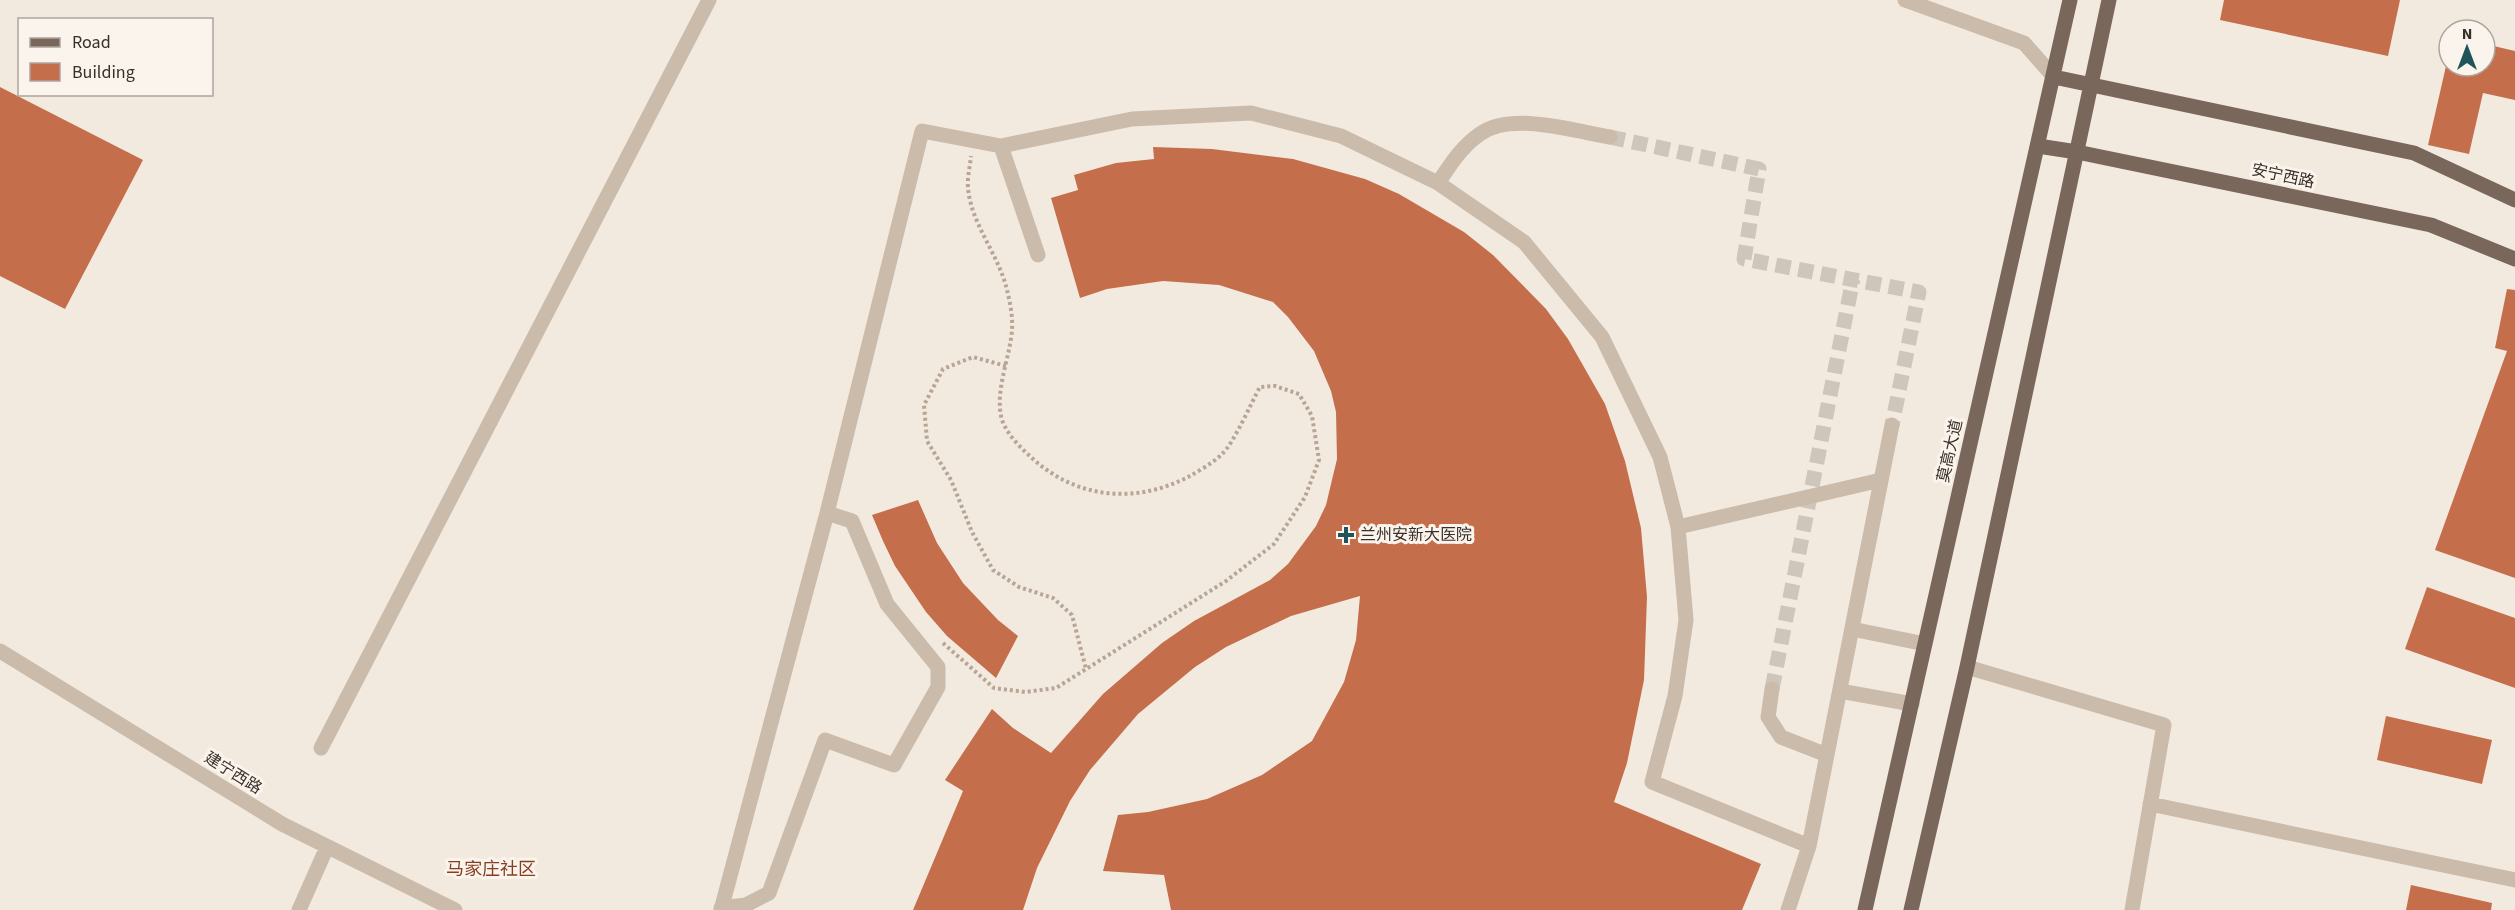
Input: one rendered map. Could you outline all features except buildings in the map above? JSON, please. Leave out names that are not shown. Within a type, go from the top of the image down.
[{"type":"main road","name":"莫高大道","points":[[1865,910],[2070,0]]},
{"type":"main road","points":[[1911,910],[1967,667],[2109,0]]},
{"type":"main road","points":[[2054,76],[2091,86],[2414,153],[2515,200]]},
{"type":"main road","name":"安宁西路","points":[[2038,146],[2077,152],[2431,225],[2515,259]]},
{"type":"street","points":[[321,748],[710,0]]},
{"type":"street","points":[[1905,0],[2024,43],[2054,76]]},
{"type":"street","points":[[827,513],[852,521],[887,604],[938,667],[938,687],[894,765],[825,740],[769,893],[746,905],[721,909],[827,513],[922,131],[1001,146],[1132,119],[1251,113],[1341,136],[1438,183],[1524,242],[1602,337],[1660,457],[1678,527],[1686,620],[1675,696],[1652,782],[1809,846]]},
{"type":"street","points":[[1438,183],[1459,152],[1481,132],[1515,122],[1610,137]]},
{"type":"street","points":[[1001,146],[1038,255]]},
{"type":"street","points":[[1788,910],[1809,846],[1892,425]]},
{"type":"street","points":[[1678,527],[1881,480]]},
{"type":"street","points":[[1852,629],[1925,644]]},
{"type":"street","name":"建宁西路","points":[[0,651],[282,824],[455,910]]},
{"type":"street","points":[[1967,667],[2163,725],[2132,910]]},
{"type":"street","points":[[1772,689],[1768,717],[1781,737],[1827,755]]},
{"type":"street","points":[[1840,691],[1912,704]]},
{"type":"street","points":[[2150,804],[2515,880]]},
{"type":"street","points":[[299,910],[327,847]]},
{"type":"path","points":[[940,640],[994,688],[1025,692],[1056,688],[1226,581],[1274,544],[1305,497],[1319,460],[1312,416],[1299,394],[1275,386],[1260,387],[1223,454],[1197,472],[1168,487],[1135,495],[1093,493],[1071,485],[1041,466],[1015,442],[1002,419],[1001,392],[1012,328],[1010,304],[1004,278],[978,221],[968,189],[972,141]]},
{"type":"path","points":[[1006,366],[973,357],[943,369],[924,405],[927,441],[951,480],[972,532],[993,570],[1019,587],[1053,598],[1072,615],[1086,669]]},
{"type":"tunnel","points":[[1610,137],[1759,169],[1744,259],[1919,292],[1892,425]]},
{"type":"tunnel","points":[[1772,689],[1853,279]]},
{"type":"place","name":"兰州安新大医院","points":[[1346,535]]},
{"type":"district","name":"马家庄社区","points":[[491,869]]}]
